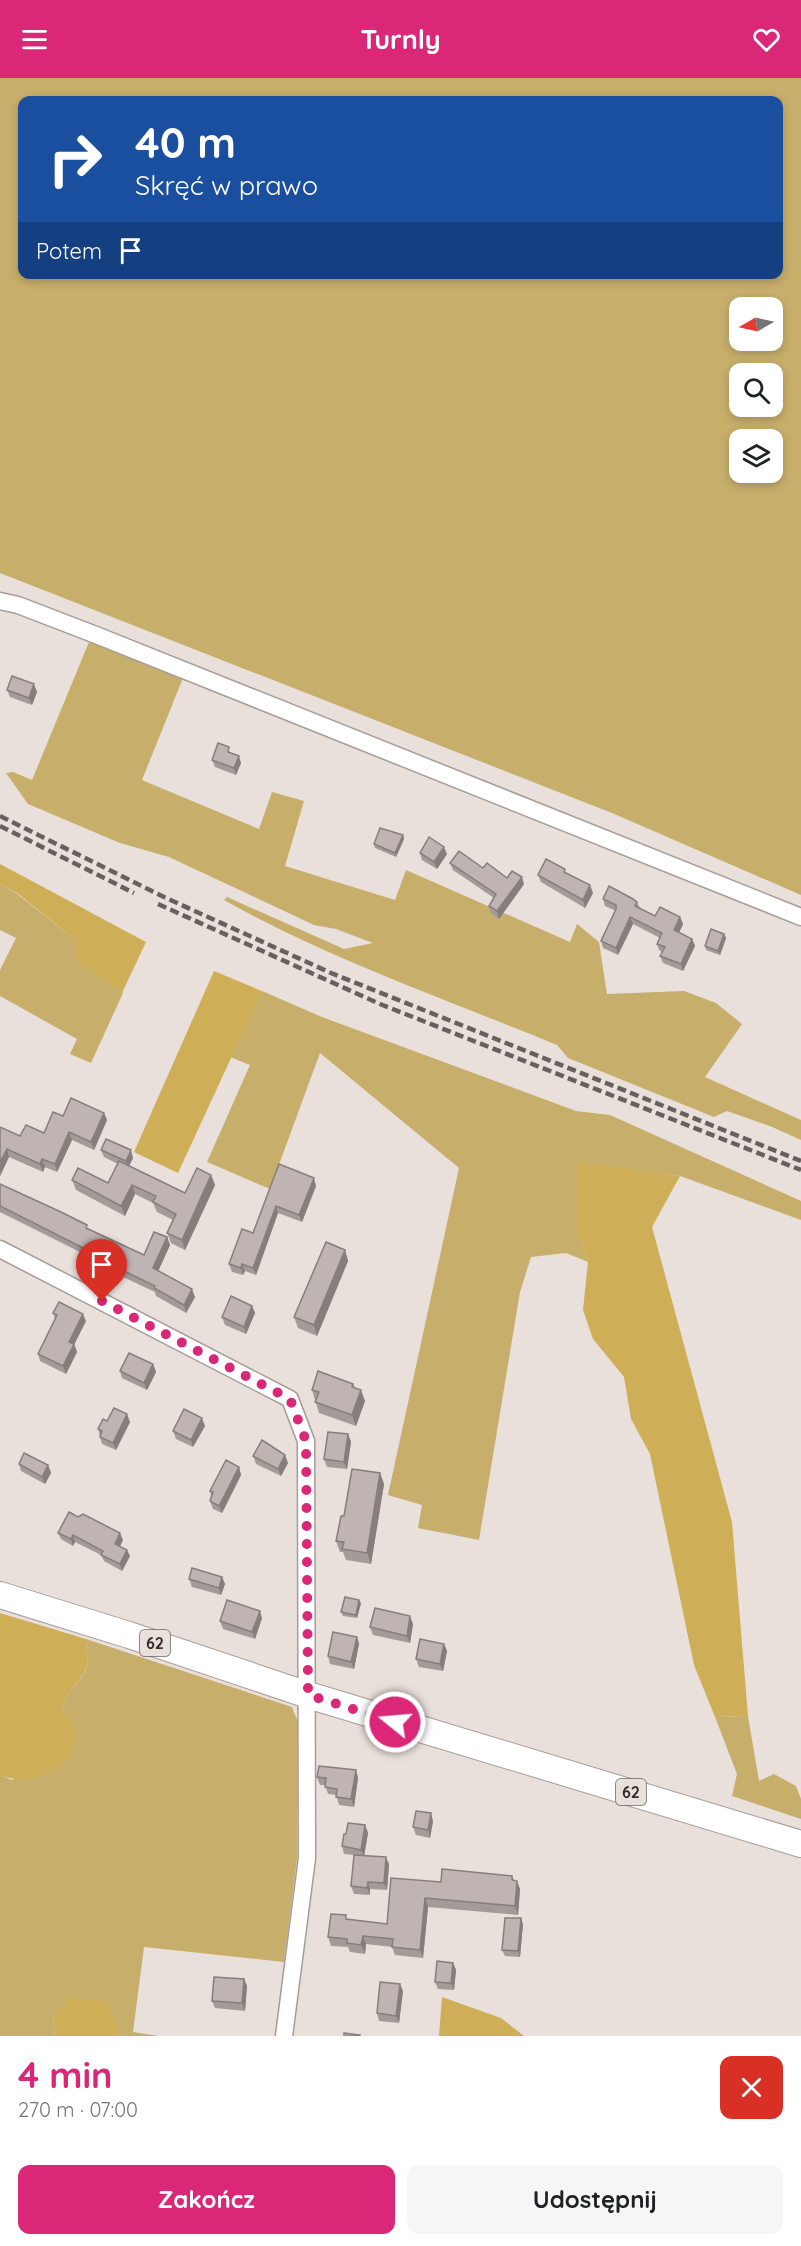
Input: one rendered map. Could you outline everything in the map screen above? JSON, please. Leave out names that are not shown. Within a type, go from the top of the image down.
[{"type":"main road","name":"62","points":[[0,1595],[308,1695],[801,1844]]},
{"type":"street","points":[[0,601],[18,605],[96,634],[801,917]]},
{"type":"street","points":[[0,1249],[290,1399],[306,1441],[307,1858],[284,2036]]},
{"type":"shaded area","points":[[0,78],[801,78],[801,895],[612,813],[0,573]]},
{"type":"shaded area","points":[[89,642],[183,678],[142,780],[259,829],[272,792],[304,801],[285,866],[395,900],[406,870],[570,942],[577,924],[599,942],[607,994],[684,991],[716,1003],[742,1024],[705,1077],[801,1120],[801,1140],[727,1111],[714,1117],[568,1058],[557,1045],[345,960],[224,900],[227,897],[344,949],[373,943],[336,929],[314,925],[169,857],[120,843],[28,804],[6,773],[13,772],[32,780]]},
{"type":"shaded area","points":[[0,864],[146,942],[122,993],[76,960],[76,940],[17,893],[0,884]]},
{"type":"shaded area","points":[[0,884],[16,893],[76,940],[76,960],[123,993],[91,1063],[70,1054],[77,1039],[0,996],[0,970],[16,938],[0,930]]},
{"type":"shaded area","points":[[214,971],[262,991],[178,1173],[134,1152]]},
{"type":"shaded area","points":[[262,991],[322,1017],[576,1111],[610,1115],[801,1201],[801,1220],[680,1176],[577,1163],[577,1231],[588,1262],[566,1253],[531,1257],[520,1292],[479,1540],[418,1528],[422,1505],[388,1495],[459,1168],[320,1053],[270,1189],[207,1162],[250,1065],[230,1057]]},
{"type":"shaded area","points":[[577,1162],[680,1176],[652,1227],[732,1522],[748,1716],[715,1717],[694,1665],[650,1454],[631,1419],[624,1377],[593,1339],[583,1310],[588,1262],[577,1231]]},
{"type":"shaded area","points":[[0,1613],[86,1639],[86,1668],[66,1698],[62,1710],[73,1725],[75,1739],[71,1751],[64,1762],[53,1770],[26,1779],[0,1775]]},
{"type":"shaded area","points":[[86,1639],[292,1707],[298,1722],[297,1859],[284,1962],[144,1947],[133,2032],[158,2036],[116,2036],[118,2027],[53,2016],[56,2036],[0,2036],[0,1775],[12,1780],[73,1724],[62,1710],[66,1698],[86,1669]]},
{"type":"shaded area","points":[[748,1716],[759,1781],[774,1774],[796,1786],[801,1799],[801,1819],[732,1796],[737,1774],[715,1717]]},
{"type":"shaded area","points":[[442,1997],[501,2018],[524,2036],[439,2036]]},
{"type":"shaded area","points":[[70,1998],[106,2001],[118,2027],[116,2036],[56,2036],[53,2016]]},
{"type":"building","points":[[12,676],[34,684],[29,698],[7,690]]},
{"type":"building","points":[[218,743],[229,747],[228,752],[239,756],[234,768],[212,760]]},
{"type":"building","points":[[380,828],[403,835],[395,853],[374,844]]},
{"type":"building","points":[[429,837],[444,847],[434,862],[420,853]]},
{"type":"building","points":[[459,851],[483,868],[487,863],[507,878],[512,871],[522,877],[497,911],[489,906],[496,894],[450,863]]},
{"type":"building","points":[[546,859],[565,869],[564,872],[590,885],[583,900],[538,875]]},
{"type":"building","points":[[609,886],[637,902],[635,906],[655,916],[660,907],[680,917],[674,930],[692,939],[681,964],[660,956],[665,947],[657,944],[662,933],[630,917],[616,948],[601,941],[616,909],[616,905],[603,899]]},
{"type":"building","points":[[711,929],[724,934],[718,951],[705,946]]},
{"type":"building","points":[[71,1098],[104,1113],[91,1142],[69,1132],[55,1164],[42,1159],[40,1164],[7,1149],[0,1162],[0,1127],[20,1136],[26,1125],[44,1133],[53,1112],[63,1116]]},
{"type":"building","points":[[106,1139],[131,1150],[126,1161],[101,1150]]},
{"type":"building","points":[[119,1161],[185,1193],[197,1168],[211,1175],[182,1240],[167,1233],[176,1214],[153,1202],[156,1196],[132,1185],[121,1206],[72,1180],[78,1168],[108,1183]]},
{"type":"building","points":[[279,1164],[314,1178],[299,1215],[276,1206],[253,1268],[242,1264],[241,1268],[229,1264],[242,1229],[253,1233]]},
{"type":"building","points":[[0,1184],[61,1212],[87,1225],[86,1228],[144,1255],[154,1232],[167,1237],[153,1268],[192,1289],[184,1305],[154,1288],[155,1286],[120,1269],[121,1267],[0,1206]]},
{"type":"building","points":[[326,1242],[345,1250],[314,1325],[294,1317]]},
{"type":"building","points":[[231,1296],[252,1306],[244,1327],[222,1317]]},
{"type":"building","points":[[59,1302],[83,1314],[69,1342],[74,1344],[63,1366],[38,1354],[57,1315],[53,1313]]},
{"type":"building","points":[[129,1353],[153,1364],[144,1383],[120,1371]]},
{"type":"building","points":[[318,1371],[353,1384],[352,1387],[361,1390],[352,1415],[315,1402],[319,1392],[312,1390]]},
{"type":"building","points":[[114,1408],[127,1414],[113,1443],[100,1437],[102,1431],[98,1429],[103,1419],[107,1421]]},
{"type":"building","points":[[184,1409],[202,1418],[191,1440],[173,1431]]},
{"type":"building","points":[[328,1432],[348,1434],[344,1462],[324,1459]]},
{"type":"building","points":[[262,1440],[285,1455],[278,1469],[253,1456]]},
{"type":"building","points":[[24,1453],[48,1465],[42,1477],[19,1464]]},
{"type":"building","points":[[226,1460],[239,1467],[219,1506],[210,1501],[213,1492],[210,1491]]},
{"type":"building","points":[[352,1469],[380,1473],[367,1553],[342,1549],[344,1542],[336,1541],[341,1516],[344,1516]]},
{"type":"building","points":[[69,1512],[78,1517],[83,1514],[120,1533],[115,1544],[127,1550],[120,1564],[101,1555],[103,1551],[73,1535],[71,1539],[58,1533]]},
{"type":"building","points":[[192,1568],[222,1577],[219,1588],[189,1579]]},
{"type":"building","points":[[345,1597],[359,1600],[356,1615],[341,1612]]},
{"type":"building","points":[[227,1600],[260,1611],[252,1632],[220,1621]]},
{"type":"building","points":[[375,1608],[410,1616],[407,1636],[370,1627]]},
{"type":"building","points":[[333,1632],[357,1637],[351,1662],[328,1656]]},
{"type":"building","points":[[420,1639],[444,1644],[440,1664],[416,1659]]},
{"type":"building","points":[[319,1766],[356,1770],[351,1799],[336,1797],[337,1789],[325,1787],[326,1778],[317,1777]]},
{"type":"building","points":[[416,1811],[431,1813],[428,1830],[413,1827]]},
{"type":"building","points":[[348,1823],[365,1825],[361,1850],[342,1846]]},
{"type":"building","points":[[354,1855],[386,1857],[384,1883],[368,1882],[367,1888],[351,1886]]},
{"type":"building","points":[[442,1869],[512,1876],[512,1880],[517,1881],[515,1906],[425,1898],[420,1950],[392,1947],[393,1939],[363,1936],[361,1945],[347,1943],[347,1939],[328,1937],[331,1914],[346,1915],[346,1919],[387,1924],[391,1878],[441,1882]]},
{"type":"building","points":[[505,1918],[521,1918],[518,1951],[502,1950]]},
{"type":"building","points":[[437,1961],[453,1963],[451,1983],[435,1982]]},
{"type":"building","points":[[214,1977],[244,1979],[242,2003],[212,2001]]},
{"type":"building","points":[[380,1982],[400,1984],[396,2016],[377,2013]]},
{"type":"building","points":[[344,2033],[360,2035],[344,2036]]},
{"type":"railway","points":[[0,816],[164,897],[331,973],[801,1161]]},
{"type":"railway","points":[[0,826],[134,893]]},
{"type":"railway","points":[[158,904],[380,1004],[801,1170]]},
{"type":"route","points":[[102,1301],[290,1399],[306,1441],[308,1695],[395,1722]]}]
